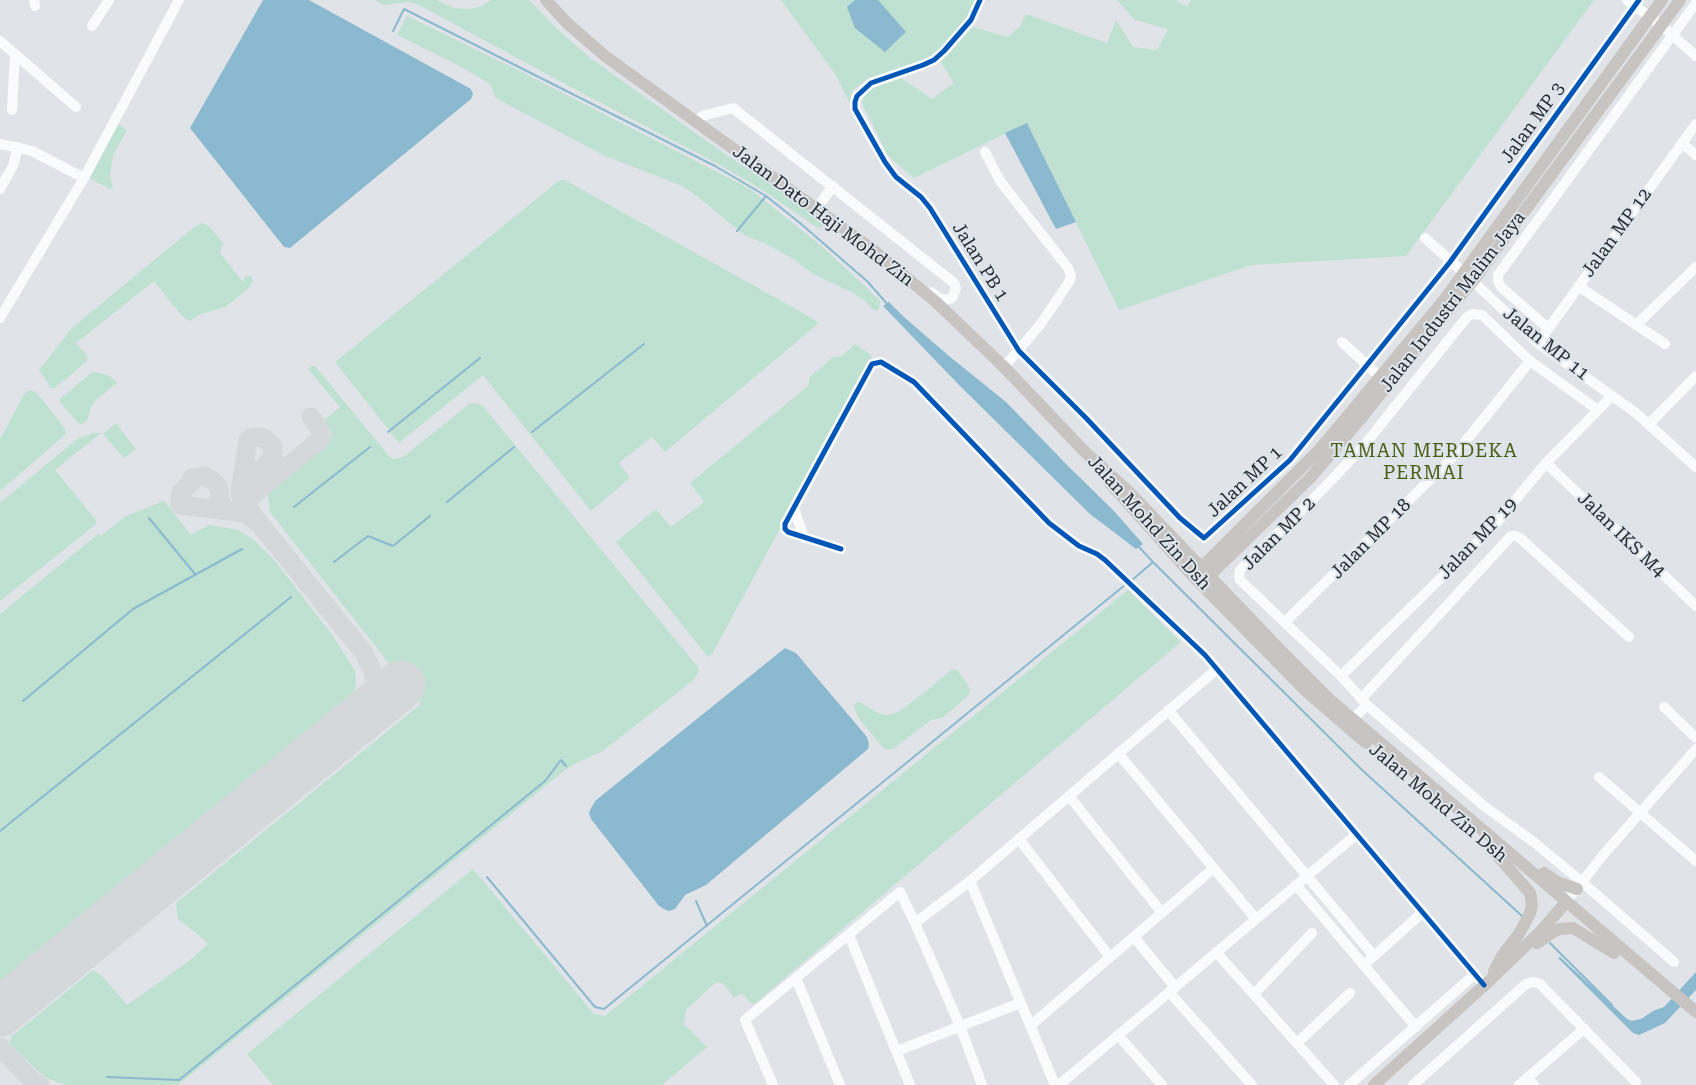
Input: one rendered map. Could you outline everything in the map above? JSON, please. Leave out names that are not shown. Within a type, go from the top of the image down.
[{"type":"main road","name":"Jalan Dato Haji Mohd Zin","points":[[546,0],[567,23],[594,47],[872,248],[936,302],[1004,367],[1085,452]]},
{"type":"main road","name":"Jalan Industri Malim Jaya","points":[[1229,547],[1310,478],[1451,306],[1469,277],[1662,0]]},
{"type":"main road","name":"Jalan Industri Malim Jaya","points":[[1201,576],[1320,450],[1380,377],[1469,277],[1680,0]]},
{"type":"main road","name":"Jalan Mohd Zin Dsh","points":[[1085,452],[1128,491],[1175,542],[1201,576],[1228,596],[1282,653],[1352,720],[1491,843]]},
{"type":"main road","name":"Jalan Mohd Zin Dsh","points":[[1085,452],[1122,498],[1201,576],[1314,698],[1491,843],[1649,977],[1696,1022]]},
{"type":"main road","points":[[1175,542],[1202,553],[1229,547],[1221,574],[1223,586],[1228,596]]},
{"type":"main road","points":[[1491,843],[1511,848],[1552,880],[1580,885]]},
{"type":"main road","points":[[1486,984],[1502,956],[1518,934],[1530,913],[1532,905],[1530,893],[1491,843]]},
{"type":"main road","name":"Jalan Mohd Zin Dsh","points":[[1564,905],[1614,953],[1696,1012]]},
{"type":"main road","points":[[1374,1085],[1486,984],[1543,929],[1564,905]]},
{"type":"main road","points":[[1486,984],[1546,937],[1560,929],[1573,928],[1580,931],[1614,953]]},
{"type":"street","points":[[92,26],[109,0]]},
{"type":"street","points":[[0,318],[84,178],[178,0]]},
{"type":"street","name":"Jalan PB 1","points":[[980,0],[971,20],[934,60],[871,82],[857,96],[855,102],[856,109],[885,162],[896,177],[921,197],[930,208],[955,245],[1019,351]]},
{"type":"street","points":[[1633,2],[1696,56]]},
{"type":"street","name":"Jalan MP 3","points":[[1450,262],[1633,2]]},
{"type":"street","points":[[1548,328],[1502,287],[1498,282],[1498,276],[1696,3]]},
{"type":"street","points":[[0,41],[76,107]]},
{"type":"street","points":[[12,110],[15,54]]},
{"type":"street","points":[[697,122],[702,116],[734,108],[954,283],[955,292],[952,298],[946,300],[939,298],[913,277],[898,271]]},
{"type":"street","name":"Jalan MP 12","points":[[1538,343],[1696,124]]},
{"type":"street","points":[[1682,143],[1696,155]]},
{"type":"street","points":[[0,144],[18,146],[32,151],[84,178]]},
{"type":"street","points":[[0,189],[13,166],[18,146]]},
{"type":"street","points":[[985,152],[1000,180],[1070,272],[1069,282],[1040,325],[1004,367]]},
{"type":"street","points":[[817,208],[833,186]]},
{"type":"street","name":"Jalan MP 11","points":[[1425,238],[1538,343],[1649,424],[1696,467]]},
{"type":"street","name":"Jalan MP 1","points":[[1019,351],[1086,418],[1180,518],[1204,538],[1290,460],[1450,262]]},
{"type":"street","points":[[1636,325],[1696,267]]},
{"type":"street","points":[[1578,286],[1665,344]]},
{"type":"street","name":"Jalan MP 2","points":[[1285,622],[1240,580],[1240,570],[1362,448],[1468,317],[1472,314],[1482,315],[1496,330]]},
{"type":"street","points":[[1508,315],[1496,330],[1530,361],[1598,410]]},
{"type":"street","points":[[1342,342],[1380,377]]},
{"type":"street","name":"Jalan MP 18","points":[[1285,622],[1453,457],[1530,361]]},
{"type":"street","points":[[841,549],[804,538],[794,509],[872,364],[881,362],[914,382],[1049,523],[1079,546],[1105,560],[1192,642],[1475,974],[1486,984]]},
{"type":"street","points":[[1649,424],[1696,376]]},
{"type":"street","name":"Jalan MP 19","points":[[1341,676],[1494,527],[1546,463],[1612,396]]},
{"type":"street","name":"Jalan IKS M4","points":[[1546,463],[1696,606]]},
{"type":"street","points":[[1310,478],[1322,490]]},
{"type":"street","points":[[1352,720],[1364,702],[1511,536],[1521,539],[1629,636]]},
{"type":"street","points":[[1285,622],[1341,676],[1364,702],[1488,810],[1534,843],[1580,885],[1674,962]]},
{"type":"street","points":[[915,923],[970,881],[1216,669]]},
{"type":"street","points":[[1664,707],[1696,738]]},
{"type":"street","points":[[1168,710],[1374,956]]},
{"type":"street","points":[[1564,905],[1606,852],[1696,749]]},
{"type":"street","points":[[1118,753],[1256,919]]},
{"type":"street","points":[[1599,777],[1696,861]]},
{"type":"street","points":[[1069,796],[1162,913]]},
{"type":"street","points":[[1065,1083],[1118,1035],[1357,834]]},
{"type":"street","points":[[1019,839],[1110,957]]},
{"type":"street","points":[[1030,1026],[1214,868]]},
{"type":"street","points":[[970,881],[1054,1085]]},
{"type":"street","points":[[1296,885],[1416,1027]]},
{"type":"street","points":[[773,1085],[745,1020],[900,892],[960,1026],[982,1085]]},
{"type":"street","points":[[1363,965],[1423,912]]},
{"type":"street","points":[[1254,994],[1312,933]]},
{"type":"street","points":[[849,935],[910,1085]]},
{"type":"street","points":[[1134,936],[1172,990],[1246,1083]]},
{"type":"street","points":[[1216,952],[1334,1085]]},
{"type":"street","points":[[1349,1085],[1475,974]]},
{"type":"street","points":[[796,978],[840,1085]]},
{"type":"street","points":[[1413,1085],[1526,984],[1533,982],[1540,984],[1636,1082]]},
{"type":"street","points":[[1297,1044],[1350,993]]},
{"type":"street","points":[[897,1051],[1020,1002]]},
{"type":"street","points":[[1519,1085],[1531,1081],[1584,1028]]},
{"type":"street","points":[[1118,1035],[1162,1085]]},
{"type":"green space","points":[[375,0],[437,0],[454,8],[469,9],[483,6],[491,0],[529,0],[555,27],[590,58],[718,149],[826,222],[821,228],[815,226],[764,191],[720,165],[417,4],[407,2],[384,5]]},
{"type":"green space","points":[[781,0],[975,0],[967,18],[944,46],[930,58],[869,78],[852,91],[850,104],[836,75]]},
{"type":"green space","points":[[1117,0],[1175,0],[1187,7],[1191,0],[1594,0],[1406,256],[1251,265],[1119,310],[1027,123],[914,178],[888,156],[862,103],[864,94],[871,89],[901,78],[932,99],[954,83],[941,62],[973,27],[1007,37],[1020,27],[1026,14],[1107,43],[1116,20],[1133,47],[1157,50],[1168,29],[1135,20]]},
{"type":"green space","points":[[407,16],[516,69],[750,189],[819,244],[866,287],[880,301],[879,309],[876,311],[872,309],[865,301],[851,292],[815,275],[790,257],[764,243],[744,235],[697,196],[680,185],[603,155],[503,102],[495,97],[490,84],[458,65],[397,35]]},
{"type":"green space","points":[[118,124],[127,130],[113,155],[110,176],[113,187],[110,189],[89,178]]},
{"type":"green space","points":[[560,180],[565,180],[817,321],[818,324],[665,452],[652,437],[619,463],[630,478],[591,511],[483,375],[399,443],[335,362]]},
{"type":"green space","points":[[202,223],[209,226],[223,243],[220,253],[243,282],[246,276],[251,276],[253,281],[248,289],[225,307],[201,314],[190,321],[182,316],[154,281],[76,343],[87,356],[87,361],[55,388],[51,388],[39,370],[72,328],[193,228]]},
{"type":"green space","points":[[855,344],[871,355],[872,359],[712,654],[708,657],[616,542],[656,509],[671,527],[704,502],[690,483],[808,386],[810,377],[833,357],[842,356]]},
{"type":"green space","points":[[315,366],[389,456],[394,459],[403,457],[468,405],[473,403],[482,405],[697,666],[699,671],[691,682],[603,751],[565,770],[178,1085],[68,1085],[57,1082],[45,1077],[10,1044],[11,1037],[93,970],[103,977],[127,1005],[189,961],[207,945],[205,940],[178,919],[176,903],[421,704],[270,512],[269,490],[318,452],[329,441],[332,433],[324,420],[340,407],[308,369]]},
{"type":"green space","points":[[95,372],[110,376],[117,383],[96,400],[91,407],[87,421],[80,425],[60,402],[60,399],[91,373]]},
{"type":"green space","points":[[31,390],[38,394],[65,429],[66,434],[0,491],[0,439],[25,393]]},
{"type":"green space","points":[[116,423],[136,449],[124,458],[103,434]]},
{"type":"green space","points":[[93,433],[101,433],[55,470],[96,520],[96,524],[0,601],[0,503],[77,439]]},
{"type":"green space","points":[[164,501],[191,535],[209,525],[238,530],[254,540],[275,561],[333,636],[355,671],[355,689],[351,695],[0,981],[0,614],[98,534],[101,536],[126,516]]},
{"type":"green space","points":[[1128,590],[1181,642],[753,1005],[742,993],[734,998],[724,984],[716,982],[686,1010],[684,1024],[707,1047],[662,1085],[273,1085],[247,1054],[473,869],[594,1014],[605,1016]]},
{"type":"green space","points":[[951,670],[957,670],[968,685],[970,692],[966,698],[942,718],[931,720],[893,749],[884,749],[858,717],[854,707],[856,703],[860,702],[878,713],[893,714],[930,688]]},
{"type":"water","points":[[263,0],[309,0],[471,89],[473,94],[471,99],[290,248],[284,247],[190,128]]},
{"type":"water","points":[[855,0],[878,0],[906,32],[885,52],[855,28],[847,7]]},
{"type":"water","points":[[1027,123],[1076,222],[1056,229],[1005,133]]},
{"type":"water","points":[[889,302],[949,356],[1006,402],[1113,510],[1143,544],[1136,549],[1090,514],[961,387],[883,306]]},
{"type":"water","points":[[785,648],[796,653],[867,737],[868,749],[706,885],[685,895],[675,909],[669,911],[664,909],[659,906],[591,819],[589,813],[591,808],[595,801]]},
{"type":"water","points":[[1560,957],[1627,1019],[1632,1021],[1641,1019],[1653,1011],[1664,1007],[1696,972],[1696,990],[1665,1023],[1639,1035],[1633,1033],[1558,958]]},
{"type":"waterway","points":[[393,31],[404,9],[715,166],[766,196],[800,223],[868,282],[888,305]]},
{"type":"waterway","points":[[737,231],[766,196]]},
{"type":"waterway","points":[[532,432],[644,344]]},
{"type":"waterway","points":[[388,432],[480,358]]},
{"type":"waterway","points":[[294,507],[370,447]]},
{"type":"waterway","points":[[447,502],[514,447]]},
{"type":"waterway","points":[[334,562],[368,536],[393,546],[430,516]]},
{"type":"waterway","points":[[149,518],[195,574]]},
{"type":"waterway","points":[[1138,546],[1153,562]]},
{"type":"waterway","points":[[23,701],[133,609],[242,549]]},
{"type":"waterway","points":[[1131,581],[1153,562],[1361,769],[1522,916]]},
{"type":"waterway","points":[[487,877],[595,1007],[604,1009],[1125,585]]},
{"type":"waterway","points":[[0,831],[291,597]]},
{"type":"waterway","points":[[107,1077],[179,1080],[545,781],[561,760],[566,766]]},
{"type":"waterway","points":[[696,901],[707,926]]},
{"type":"waterway","points":[[1550,943],[1612,1005]]},
{"type":"taxiway","points":[[252,515],[248,506],[251,496],[321,439],[321,431],[311,417]]},
{"type":"taxiway","points":[[247,481],[269,462],[273,456],[271,444],[260,437],[253,437],[248,440],[240,492],[243,503],[364,653],[374,674],[375,689],[370,702],[347,729]]},
{"type":"taxiway","points":[[226,510],[219,501],[218,486],[204,476],[192,478],[191,483],[181,492],[180,505],[238,512],[250,516],[255,521]]},
{"type":"taxiway","points":[[0,1047],[34,1082],[40,1085]]},
{"type":"runway","points":[[0,1012],[401,685]]},
{"type":"cycle path","points":[[980,0],[971,20],[934,60],[871,83],[857,96],[855,109],[885,162],[896,177],[921,197],[930,208],[1019,351],[1086,418],[1180,518],[1204,538],[1290,460],[1367,365],[1450,262],[1639,0]]},
{"type":"cycle path","points":[[841,549],[788,532],[785,529],[785,524],[872,364],[881,362],[914,382],[1049,523],[1079,546],[1105,560],[1205,655],[1484,985]]},
{"type":"district","name":"TAMAN MERDEKA PERMAI","points":[[1424,462]]}]
